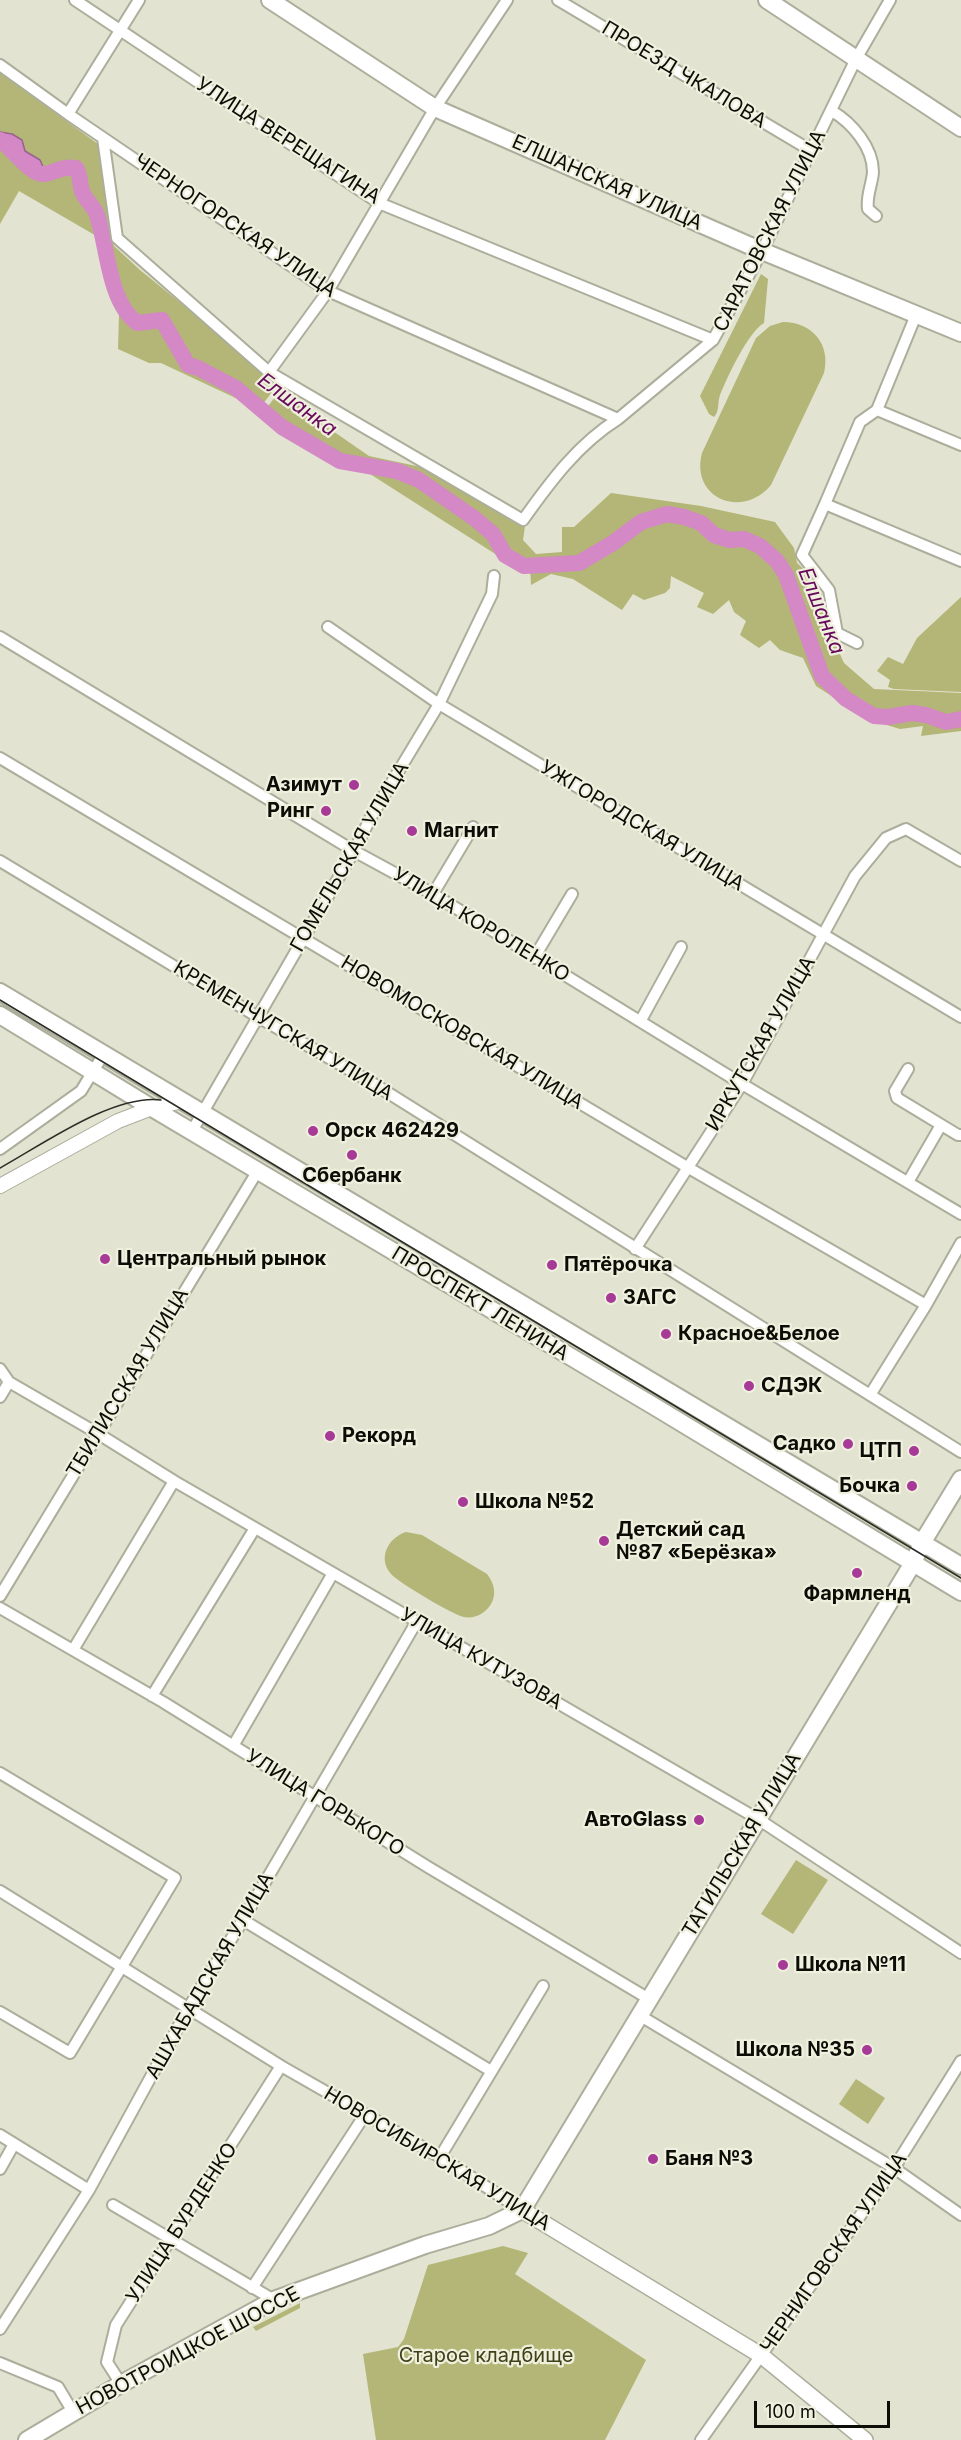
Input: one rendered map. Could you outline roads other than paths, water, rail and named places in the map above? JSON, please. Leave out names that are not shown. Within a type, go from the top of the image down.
[{"type":"main road","name":"ЕЛШАНСКАЯ УЛИЦА","points":[[270,0],[435,108],[762,251],[961,333]]},
{"type":"main road","points":[[767,0],[961,128]]},
{"type":"main road","name":"ПРОСПЕКТ ЛЕНИНА","points":[[0,992],[961,1566]]},
{"type":"main road","name":"ПРОСПЕКТ ЛЕНИНА","points":[[0,1015],[257,1172],[657,1408],[961,1592]]},
{"type":"main road","name":"ТАГИЛЬСКАЯ УЛИЦА","points":[[522,2210],[914,1563],[922,1543],[961,1479]]},
{"type":"main road","name":"НОВОТРОИЦКОЕ ШОССЕ","points":[[27,2440],[121,2384],[274,2300],[425,2245],[489,2226],[522,2210]]},
{"type":"main road","name":"НОВОСИБИРСКАЯ УЛИЦА","points":[[522,2210],[762,2356],[862,2439]]},
{"type":"street","name":"УЛИЦА ВЕРЕЩАГИНА","points":[[75,0],[379,202],[713,340]]},
{"type":"street","points":[[68,114],[139,0]]},
{"type":"street","points":[[103,138],[117,238],[269,372],[328,291],[435,108],[507,0]]},
{"type":"street","name":"ПРОЕЗД ЧКАЛОВА","points":[[558,0],[810,150]]},
{"type":"street","name":"САРАТОВСКАЯ УЛИЦА","points":[[269,372],[523,520],[558,472],[601,429],[618,419],[713,340],[762,251],[856,59],[890,0]]},
{"type":"street","name":"ЧЕРНОГОРСКАЯ УЛИЦА","points":[[0,65],[328,291],[618,419]]},
{"type":"street","name":"САРАТОВСКАЯ УЛИЦА","points":[[832,111],[853,126],[872,161],[873,173],[866,199],[868,209],[876,216]]},
{"type":"street","points":[[857,643],[837,633],[829,590],[802,555],[860,422],[877,410],[916,315]]},
{"type":"street","points":[[877,410],[961,445]]},
{"type":"street","points":[[825,504],[961,561]]},
{"type":"street","name":"ГОМЕЛЬСКАЯ УЛИЦА","points":[[192,1131],[354,851],[371,817],[440,704],[492,594],[494,576]]},
{"type":"street","name":"УЖГОРОДСКАЯ УЛИЦА","points":[[328,627],[440,704],[961,1017]]},
{"type":"street","name":"УЛИЦА КОРОЛЕНКО","points":[[0,638],[354,851],[433,894],[534,958],[961,1214]]},
{"type":"street","name":"НОВОМОСКОВСКАЯ УЛИЦА","points":[[0,758],[687,1167],[926,1305]]},
{"type":"street","points":[[433,894],[473,827]]},
{"type":"street","name":"ИРКУТСКАЯ УЛИЦА","points":[[635,1249],[742,1084],[855,876],[886,838],[906,829],[961,861]]},
{"type":"street","name":"КРЕМЕНЧУГСКАЯ УЛИЦА","points":[[0,861],[258,1017],[374,1084],[961,1452]]},
{"type":"street","points":[[534,958],[572,894]]},
{"type":"street","points":[[640,1020],[681,947]]},
{"type":"street","points":[[0,1149],[81,1091],[104,1054]]},
{"type":"street","points":[[908,1069],[895,1091],[897,1098],[958,1136],[961,1135]]},
{"type":"street","points":[[0,1186],[118,1121],[152,1108],[183,1101]]},
{"type":"street","points":[[908,1182],[942,1125]]},
{"type":"street","name":"ТБИЛИССКАЯ УЛИЦА","points":[[0,1596],[257,1172]]},
{"type":"street","points":[[342,1222],[354,1203]]},
{"type":"street","points":[[870,1395],[926,1305],[961,1243]]},
{"type":"street","points":[[504,1319],[516,1301]]},
{"type":"street","points":[[613,1383],[624,1365]]},
{"type":"street","name":"УЛИЦА КУТУЗОВА","points":[[0,1368],[9,1382],[174,1481],[758,1819],[961,1953]]},
{"type":"street","points":[[0,1396],[9,1382]]},
{"type":"street","points":[[657,1408],[668,1391]]},
{"type":"street","points":[[785,1486],[796,1468]]},
{"type":"street","points":[[73,1650],[174,1481]]},
{"type":"street","points":[[152,1696],[255,1528]]},
{"type":"street","points":[[233,1746],[333,1572]]},
{"type":"street","name":"УЛИЦА ГОРЬКОГО","points":[[0,1608],[152,1696],[314,1797],[649,1999]]},
{"type":"street","name":"АШХАБАДСКАЯ УЛИЦА","points":[[0,2329],[88,2190],[189,2007],[243,1920],[417,1622]]},
{"type":"street","points":[[0,1773],[175,1878],[70,2053],[0,2012]]},
{"type":"street","name":"НОВОСИБИРСКАЯ УЛИЦА","points":[[0,1891],[281,2066],[364,2116],[440,2157],[522,2210]]},
{"type":"street","points":[[243,1920],[491,2071]]},
{"type":"street","points":[[440,2157],[543,1986]]},
{"type":"street","points":[[639,2014],[894,2168],[961,2215]]},
{"type":"street","name":"ЧЕРНИГОВСКАЯ УЛИЦА","points":[[701,2440],[894,2168],[961,2061]]},
{"type":"street","name":"УЛИЦА БУРДЕНКО","points":[[121,2384],[107,2362],[116,2325],[281,2066]]},
{"type":"street","points":[[252,2288],[364,2116]]},
{"type":"street","points":[[0,2135],[88,2190]]},
{"type":"street","points":[[0,2169],[14,2144]]},
{"type":"street","points":[[113,2205],[274,2300]]},
{"type":"street","points":[[0,2374],[3,2364],[58,2387],[73,2412]]},
{"type":"waterway","name":"Елшанка","points":[[0,140],[27,166],[39,173],[76,168],[83,194],[97,215],[114,288],[127,313],[137,323],[162,320],[188,365],[236,388],[282,427],[340,461],[397,471],[419,480],[474,518],[493,534],[505,555],[524,566],[579,563],[613,543],[641,522],[667,514],[701,523],[714,535],[730,540],[744,539],[760,546],[777,561],[786,575],[822,676],[846,699],[874,716],[888,717],[912,713],[946,722],[961,719]]},
{"type":"tram line","points":[[0,1000],[961,1578]]},
{"type":"tram line","points":[[0,1168],[78,1123],[100,1113],[142,1100],[161,1100]]},
{"type":"place","name":"Азимут","points":[[354,785]]},
{"type":"place","name":"Ринг","points":[[326,811]]},
{"type":"place","name":"Магнит","points":[[412,831]]},
{"type":"place","name":"Орск 462429","points":[[313,1131]]},
{"type":"place","name":"Сбербанк","points":[[352,1155]]},
{"type":"place","name":"Центральный рынок","points":[[105,1259]]},
{"type":"place","name":"Пятёрочка","points":[[552,1265]]},
{"type":"place","name":"ЗАГС","points":[[611,1298]]},
{"type":"place","name":"Красное&Белое","points":[[666,1334]]},
{"type":"place","name":"СДЭК","points":[[749,1386]]},
{"type":"place","name":"Рекорд","points":[[330,1436]]},
{"type":"place","name":"Садко","points":[[848,1444]]},
{"type":"place","name":"ЦТП","points":[[914,1451]]},
{"type":"place","name":"Бочка","points":[[912,1486]]},
{"type":"place","name":"Школа №52","points":[[463,1502]]},
{"type":"place","name":"Детский сад №87 «Берёзка»","points":[[604,1541]]},
{"type":"place","name":"Фармленд","points":[[857,1573]]},
{"type":"place","name":"АвтоGlass","points":[[699,1820]]},
{"type":"place","name":"Школа №11","points":[[783,1965]]},
{"type":"place","name":"Школа №35","points":[[867,2050]]},
{"type":"place","name":"Баня №3","points":[[653,2159]]},
{"type":"park label","name":"Старое кладбище","points":[[486,2356]]}]
